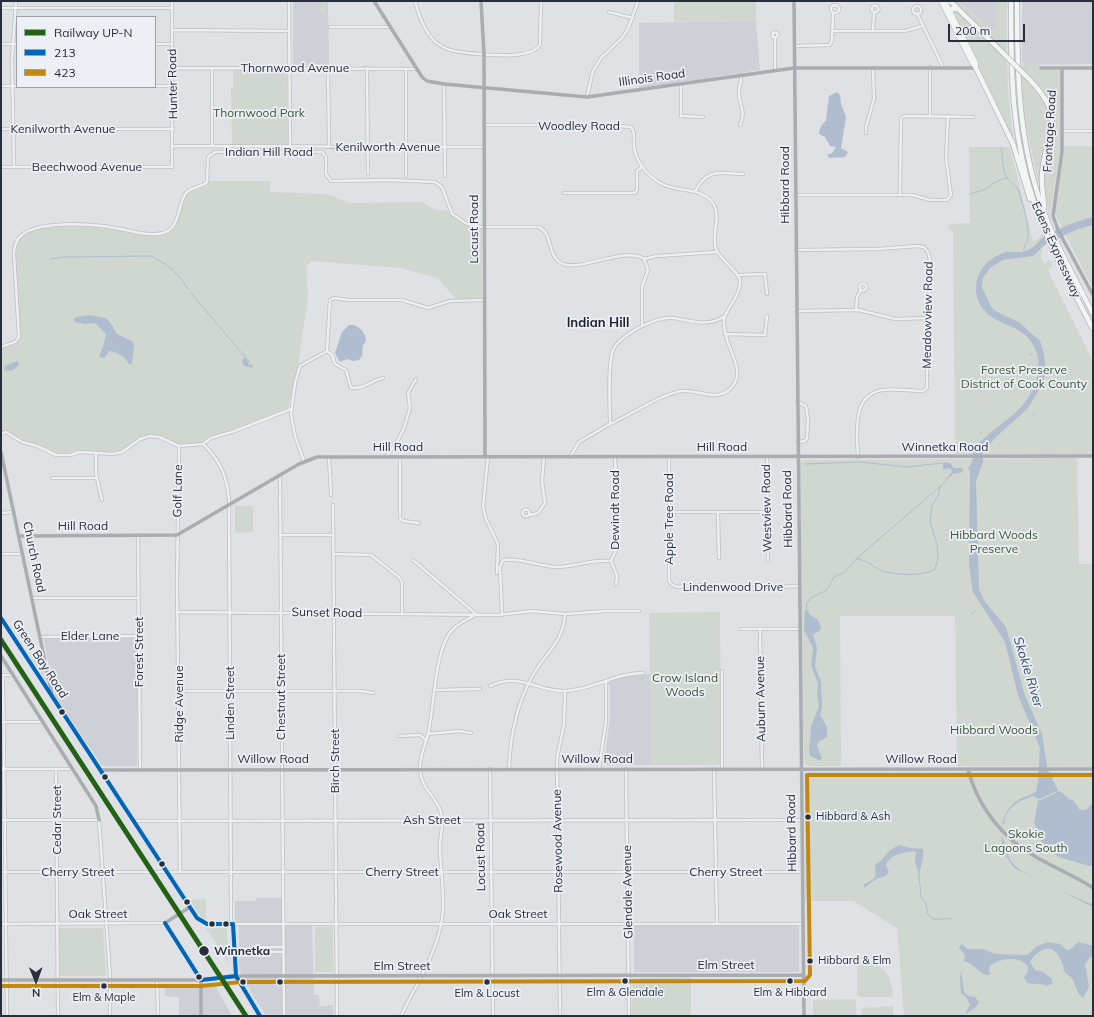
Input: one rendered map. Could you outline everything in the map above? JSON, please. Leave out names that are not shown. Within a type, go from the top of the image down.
[{"type":"highway","points":[[950,1],[1028,78],[1044,95],[1049,104],[1052,129],[1042,176],[1044,212]]},
{"type":"highway","name":"Edens Expressway","points":[[1011,1],[1012,98],[1019,146],[1034,202],[1047,236],[1093,329]]},
{"type":"highway","name":"Edens Expressway","points":[[1017,1],[1017,70],[1020,110],[1028,158],[1044,212],[1052,233],[1093,314]]},
{"type":"highway","points":[[949,13],[953,8],[959,10]]},
{"type":"highway","points":[[976,68],[1014,144],[1029,197],[1034,202]]},
{"type":"main road","points":[[941,1],[976,63],[976,68]]},
{"type":"main road","points":[[945,1],[949,13]]},
{"type":"street","points":[[14,167],[12,86],[16,1]]},
{"type":"street","name":"Hunter Road","points":[[172,1],[172,167]]},
{"type":"street","points":[[289,1],[290,147]]},
{"type":"street","name":"Illinois Road","points":[[374,1],[424,79],[444,84],[587,96],[794,68],[976,68]]},
{"type":"street","points":[[415,1],[424,25],[438,44],[454,52],[517,55],[528,53],[538,47],[541,39],[541,1]]},
{"type":"street","name":"Locust Road","points":[[481,1],[484,54],[484,300],[486,457]]},
{"type":"street","points":[[587,96],[590,77],[596,65],[622,38],[633,18],[638,1]]},
{"type":"street","name":"Hibbard Road","points":[[794,1],[804,1016]]},
{"type":"street","points":[[1,8],[172,8]]},
{"type":"street","points":[[609,12],[633,18]]},
{"type":"street","points":[[873,31],[874,12]]},
{"type":"street","points":[[794,46],[828,46],[832,42],[833,13]]},
{"type":"street","points":[[917,13],[943,67]]},
{"type":"street","points":[[832,31],[905,31],[922,26]]},
{"type":"street","points":[[330,27],[390,27]]},
{"type":"street","points":[[172,30],[289,31]]},
{"type":"street","points":[[774,38],[775,70]]},
{"type":"street","points":[[1,44],[13,44]]},
{"type":"street","points":[[156,44],[172,44]]},
{"type":"street","points":[[866,133],[866,127],[874,99],[873,67]]},
{"type":"street","points":[[930,67],[930,116]]},
{"type":"street","name":"Thornwood Avenue","points":[[173,68],[417,69]]},
{"type":"street","points":[[212,68],[212,146]]},
{"type":"street","points":[[328,68],[328,147]]},
{"type":"street","points":[[367,68],[368,174]]},
{"type":"street","points":[[1042,68],[1093,68]]},
{"type":"street","name":"Frontage Road","points":[[1062,68],[1061,165],[1053,211],[1058,230],[1093,295]]},
{"type":"street","points":[[406,69],[406,176]]},
{"type":"street","points":[[740,126],[744,114],[740,102],[739,92],[742,82],[741,75]]},
{"type":"street","points":[[444,84],[445,176]]},
{"type":"street","points":[[681,84],[681,116],[703,117]]},
{"type":"street","points":[[1,86],[16,86]]},
{"type":"street","points":[[156,86],[173,86]]},
{"type":"street","points":[[900,195],[900,119],[905,116],[973,117]]},
{"type":"street","points":[[795,195],[915,195],[933,201],[950,198],[946,158],[948,116]]},
{"type":"street","name":"Woodley Road","points":[[484,125],[629,126],[633,129],[635,151],[642,167],[667,187],[695,192],[708,198],[714,206],[716,215],[715,244],[717,252]]},
{"type":"street","name":"Kenilworth Avenue","points":[[1,129],[173,129]]},
{"type":"street","points":[[1062,131],[1093,130]]},
{"type":"street","name":"Kenilworth Avenue","points":[[173,146],[484,147]]},
{"type":"street","name":"Indian Hill Road","points":[[1,347],[15,342],[19,337],[14,254],[16,242],[20,237],[26,232],[43,227],[64,225],[103,226],[153,234],[165,232],[174,226],[185,195],[191,188],[207,182],[208,157],[212,153],[322,152],[326,157],[326,174],[331,181],[388,180],[435,182],[442,187],[450,210],[455,217],[467,224],[484,226]]},
{"type":"street","name":"Beechwood Avenue","points":[[1,167],[172,167]]},
{"type":"street","points":[[564,193],[635,193],[637,189],[637,171],[642,167]]},
{"type":"street","points":[[695,192],[702,181],[709,175],[721,172],[743,174]]},
{"type":"street","points":[[484,226],[541,227],[546,233],[553,255],[560,262],[566,265],[633,254],[644,259],[657,256],[717,252],[725,264],[738,275],[740,283],[737,294],[725,316],[725,334],[738,370],[736,382],[728,391],[716,396],[693,391],[675,393],[610,424],[579,442],[570,457]]},
{"type":"street","name":"Meadowview Road","points":[[796,250],[878,249],[917,246],[924,247],[928,252],[930,260],[930,289],[927,318],[927,388],[923,391],[881,390],[868,398],[861,407],[858,415],[858,457]]},
{"type":"street","points":[[642,326],[642,287],[648,270],[644,259]]},
{"type":"street","points":[[738,275],[765,274],[766,294]]},
{"type":"street","points":[[856,310],[857,297],[861,290]]},
{"type":"street","points":[[327,351],[328,304],[331,299],[402,300],[428,308],[450,301],[484,300]]},
{"type":"street","points":[[796,311],[856,310],[868,311],[895,318],[927,318]]},
{"type":"street","points":[[610,424],[612,352],[621,340],[654,320],[666,318],[709,323],[725,316]]},
{"type":"street","points":[[725,334],[765,335],[767,316]]},
{"type":"street","points":[[327,351],[332,355],[335,364],[346,370],[351,388],[366,387],[383,378]]},
{"type":"street","points":[[304,461],[292,426],[291,409],[300,366],[327,351]]},
{"type":"street","points":[[385,457],[397,442],[404,428],[410,408],[408,393],[416,379]]},
{"type":"street","points":[[797,402],[806,406],[808,418],[807,438],[805,441],[798,442]]},
{"type":"street","points":[[1,434],[6,432],[22,442],[37,446],[56,455],[71,455],[79,452],[96,454],[122,452],[140,439],[150,436],[159,437],[179,446],[203,444],[211,438],[234,431],[291,409]]},
{"type":"street","points":[[203,444],[222,466],[227,482],[229,505]]},
{"type":"street","name":"Golf Lane","points":[[177,535],[178,499],[180,487],[178,468],[179,446]]},
{"type":"street","name":"Church Road","points":[[1,452],[33,598],[52,696]]},
{"type":"street","points":[[96,454],[97,478],[102,500]]},
{"type":"street","name":"Winnetka Road","points":[[798,458],[1093,456]]},
{"type":"street","points":[[329,457],[331,494]]},
{"type":"street","points":[[400,457],[400,518],[403,521],[419,523]]},
{"type":"street","points":[[486,457],[483,507],[486,519],[498,544],[497,573]]},
{"type":"street","name":"Apple Tree Road","points":[[669,457],[669,580]]},
{"type":"street","name":"Hill Road","points":[[19,536],[177,535],[304,461],[313,458],[798,458]]},
{"type":"street","points":[[530,515],[538,513],[545,503],[542,481],[544,458]]},
{"type":"street","name":"Dewindt Road","points":[[615,458],[614,509],[616,550],[611,561],[617,576],[616,585]]},
{"type":"street","name":"Westview Road","points":[[767,458],[768,560]]},
{"type":"street","name":"Chestnut Street","points":[[280,475],[284,1016]]},
{"type":"street","points":[[52,478],[97,478]]},
{"type":"street","name":"Linden Street","points":[[229,505],[231,920],[233,924]]},
{"type":"street","name":"Birch Street","points":[[333,505],[337,1016]]},
{"type":"street","points":[[1,513],[15,512]]},
{"type":"street","points":[[669,512],[767,512]]},
{"type":"street","points":[[718,512],[719,558]]},
{"type":"street","name":"Forest Street","points":[[138,535],[140,769]]},
{"type":"street","name":"Ridge Avenue","points":[[177,535],[180,872]]},
{"type":"street","points":[[280,535],[333,535]]},
{"type":"street","points":[[1,554],[23,554]]},
{"type":"street","points":[[333,554],[371,554],[399,577],[402,582],[402,614]]},
{"type":"street","name":"Dewindt Road","points":[[502,613],[500,567],[501,562],[506,559],[555,567],[568,567],[597,560],[611,561]]},
{"type":"street","points":[[401,1016],[433,949],[441,924],[443,892],[440,845],[443,820],[440,809],[424,788],[420,769],[423,747],[428,734],[440,660],[452,630],[476,614],[413,560]]},
{"type":"street","name":"Lindenwood Drive","points":[[669,580],[677,587],[696,585],[753,588],[799,586]]},
{"type":"street","points":[[33,598],[139,598]]},
{"type":"street","name":"Sunset Road","points":[[178,612],[476,614],[532,611],[565,614],[589,614],[607,611],[639,611]]},
{"type":"street","points":[[509,769],[513,727],[518,708],[538,668],[558,641],[564,627],[565,614]]},
{"type":"street","name":"Green Bay Road","points":[[1,618],[166,872],[199,920],[204,923],[233,924]]},
{"type":"street","points":[[741,629],[800,629]]},
{"type":"street","name":"Auburn Avenue","points":[[760,630],[762,769]]},
{"type":"street","name":"Elder Lane","points":[[41,637],[139,636]]},
{"type":"street","points":[[1,656],[41,722],[96,806],[110,980],[110,1016]]},
{"type":"street","name":"Church Road","points":[[46,687],[49,681],[47,666]]},
{"type":"street","points":[[722,671],[722,769]]},
{"type":"street","points":[[490,686],[510,680],[549,690],[565,691],[589,687],[626,675],[643,673]]},
{"type":"street","points":[[7,1016],[2,675],[13,675]]},
{"type":"street","points":[[599,769],[606,721],[606,681]]},
{"type":"street","points":[[434,690],[480,689]]},
{"type":"street","points":[[179,691],[361,691],[373,694]]},
{"type":"street","name":"Rosewood Avenue","points":[[560,1016],[556,769],[565,716],[565,691]]},
{"type":"street","points":[[2,722],[41,722]]},
{"type":"street","points":[[428,734],[459,731],[471,733]]},
{"type":"street","points":[[399,736],[420,736],[426,740]]},
{"type":"street","points":[[3,769],[72,769]]},
{"type":"street","name":"Cedar Street","points":[[56,769],[58,1016]]},
{"type":"street","name":"Locust Road","points":[[490,769],[493,1016]]},
{"type":"street","name":"Glendale Avenue","points":[[626,769],[629,1016]]},
{"type":"street","points":[[714,769],[717,924]]},
{"type":"street","points":[[968,769],[974,788],[987,812],[1011,840],[1035,857],[1093,888]]},
{"type":"street","name":"Willow Road","points":[[101,770],[1093,769]]},
{"type":"street","points":[[1,820],[98,820]]},
{"type":"street","name":"Ash Street","points":[[134,821],[802,820]]},
{"type":"street","name":"Cherry Street","points":[[1,872],[803,872]]},
{"type":"street","points":[[190,907],[165,923],[201,980],[202,1016]]},
{"type":"street","name":"Oak Street","points":[[1,924],[165,923]]},
{"type":"street","points":[[233,924],[236,976],[260,1016]]},
{"type":"street","name":"Oak Street","points":[[233,924],[803,924]]},
{"type":"street","points":[[284,947],[256,947],[256,952],[284,952]]},
{"type":"street","name":"Elm Street","points":[[1,980],[201,980],[236,976],[804,975]]},
{"type":"street","points":[[157,980],[158,1016]]},
{"type":"shaded area","points":[[293,1],[328,1],[329,65],[293,65]]},
{"type":"shaded area","points":[[958,1],[996,1],[996,28],[992,29]]},
{"type":"shaded area","points":[[1022,1],[1093,1],[1093,64],[1025,65],[1022,62]]},
{"type":"shaded area","points":[[756,21],[760,70],[639,88],[639,23]]},
{"type":"shaded area","points":[[137,638],[137,766],[102,766],[54,695],[44,639]]},
{"type":"shaded area","points":[[650,674],[651,765],[604,765],[610,718],[610,686],[607,683],[626,676]]},
{"type":"shaded area","points":[[256,898],[283,898],[283,924],[312,924],[314,995],[319,995],[320,1006],[333,1005],[334,1016],[266,1016],[243,979],[239,969],[239,928],[235,919],[235,901],[256,901]]},
{"type":"shaded area","points":[[634,926],[799,926],[799,972],[634,972]]},
{"type":"shaded area","points":[[165,984],[214,984],[232,1016],[179,1016],[179,997],[165,996]]},
{"type":"green space","points":[[674,1],[756,1],[756,21],[674,22]]},
{"type":"green space","points":[[953,1],[958,1],[993,29],[996,26],[996,1],[1007,1],[1007,54]]},
{"type":"green space","points":[[322,2],[326,2],[325,14],[320,13],[319,7],[322,5]]},
{"type":"green space","points":[[953,11],[956,11],[1007,60],[1008,90],[1013,137],[1012,137]]},
{"type":"green space","points":[[1022,62],[1025,65],[1040,64],[1041,69],[1058,70],[1060,72],[1060,150],[1050,216],[1045,195],[1044,179],[1053,134],[1053,115],[1051,105],[1046,95],[1038,84],[1021,68]]},
{"type":"green space","name":"Thornwood Park","points":[[233,70],[287,71],[288,144],[232,145],[231,88],[233,88]]},
{"type":"green space","points":[[1021,73],[1040,93],[1046,103],[1049,114],[1049,136],[1040,182],[1038,182],[1025,120]]},
{"type":"green space","points":[[1063,146],[1093,146],[1093,289],[1056,216],[1056,199],[1062,163]]},
{"type":"green space","name":"Forest Preserve District of Cook County","points":[[969,147],[1010,147],[1033,242],[1042,235],[1043,239],[1035,246],[1040,250],[1042,248],[1041,258],[1045,264],[1049,260],[1052,262],[1052,267],[1048,271],[1093,361],[1093,454],[955,454],[953,233],[947,226],[950,224],[970,223]]},
{"type":"green space","points":[[209,181],[270,181],[270,192],[326,194],[350,203],[422,202],[433,209],[448,211],[455,219],[463,224],[482,228],[482,299],[457,300],[437,278],[401,268],[311,261],[306,266],[308,296],[298,367],[288,409],[209,438],[201,443],[179,445],[162,437],[150,434],[143,436],[117,452],[78,451],[61,454],[19,439],[8,431],[1,432],[1,349],[17,344],[20,336],[20,319],[15,267],[16,245],[19,239],[24,234],[35,229],[65,226],[84,226],[149,234],[165,234],[173,229],[177,222],[183,201],[188,194],[195,189],[208,186]]},
{"type":"green space","name":"Hibbard Woods Preserve","points":[[1077,458],[1079,564],[1093,564],[1093,767],[957,766],[955,616],[840,616],[841,766],[809,766],[805,764],[803,736],[800,462],[804,460]]},
{"type":"green space","points":[[235,506],[253,506],[253,532],[235,533]]},
{"type":"green space","name":"Crow Island Woods","points":[[720,612],[721,765],[651,765],[649,613]]},
{"type":"green space","points":[[42,653],[47,679],[46,681],[29,654]]},
{"type":"green space","name":"Skokie Lagoons South","points":[[1093,772],[1093,1016],[904,1016],[897,928],[853,901],[805,901],[805,776],[806,773]]},
{"type":"green space","points":[[206,899],[206,920],[200,916],[190,900]]},
{"type":"green space","points":[[315,927],[333,927],[333,972],[315,972]]},
{"type":"green space","points":[[59,928],[103,928],[106,976],[60,976]]},
{"type":"green space","points":[[206,928],[227,928],[228,963]]},
{"type":"green space","points":[[871,962],[882,968],[892,987],[893,997],[860,997],[857,995],[857,963]]},
{"type":"green space","points":[[691,977],[691,1016],[631,1016],[633,978]]},
{"type":"green space","points":[[856,999],[856,1016],[813,1016],[813,1000]]},
{"type":"green space","points":[[893,1006],[893,1016],[861,1016],[862,1008]]},
{"type":"water","points":[[837,92],[840,95],[841,104],[846,117],[841,148],[848,152],[845,157],[829,158],[827,155],[832,153],[836,147],[830,146],[825,137],[819,134],[826,120],[829,96]]},
{"type":"water","points":[[1093,217],[1093,225],[1078,229],[1046,244],[1033,256],[1003,260],[990,268],[983,278],[982,287],[991,307],[997,312],[1019,322],[1040,341],[1044,354],[1046,371],[1043,383],[1028,408],[996,437],[983,452],[983,462],[976,481],[979,589],[985,602],[1006,627],[1025,696],[1042,734],[1048,771],[1053,775],[1093,773],[1093,776],[1054,776],[1052,779],[1058,790],[1057,792],[1060,791],[1069,799],[1073,800],[1080,810],[1086,810],[1093,803],[1093,865],[1089,866],[1059,857],[1043,846],[1034,823],[1038,801],[1056,793],[1055,792],[1039,799],[1033,796],[1022,800],[1013,806],[1007,814],[1004,825],[1002,823],[1007,811],[1014,803],[1036,791],[1040,748],[1018,695],[1005,642],[973,592],[969,565],[970,471],[968,468],[972,461],[973,451],[977,445],[1013,415],[1031,394],[1038,376],[1039,367],[1038,358],[1031,341],[1016,329],[992,317],[978,301],[976,282],[980,273],[985,265],[993,258],[1003,253],[1026,251],[1032,248],[1045,236],[1074,223]]},
{"type":"water","points":[[89,315],[106,318],[117,334],[132,341],[134,345],[132,364],[129,364],[116,352],[110,351],[104,358],[99,357],[106,334],[95,323],[85,324],[75,322],[74,320],[76,317]]},
{"type":"water","points":[[349,325],[361,329],[365,335],[366,341],[363,345],[362,356],[359,360],[353,361],[347,359],[340,362],[335,353],[342,332]]},
{"type":"water","points":[[245,357],[250,362],[248,365],[251,364],[253,368],[244,366],[242,361]]},
{"type":"water","points":[[17,361],[19,363],[15,369],[11,371],[4,370],[5,366]]},
{"type":"water","points":[[943,462],[950,463],[954,468],[962,468],[963,472],[953,474],[943,483],[952,472],[950,468],[943,470]]},
{"type":"water","points":[[805,610],[808,610],[809,614],[818,620],[821,626],[820,631],[813,634],[817,648],[815,667],[821,681],[822,707],[820,715],[827,727],[827,737],[818,742],[817,746],[822,759],[819,760],[810,756],[809,752],[811,727],[819,706],[817,695],[818,684],[811,665],[813,648],[804,630]]},
{"type":"water","points":[[1001,836],[1013,864],[1036,879],[1014,868],[1004,853]]},
{"type":"water","points":[[900,845],[910,848],[923,849],[923,859],[919,875],[915,862],[916,853],[914,851],[906,852],[893,857],[887,862],[886,866],[889,872],[886,876],[876,879],[864,888],[864,884],[875,877],[875,864],[881,861],[891,850]]},
{"type":"water","points":[[1052,887],[1093,905],[1093,907]]},
{"type":"water","points":[[1048,942],[1060,944],[1067,950],[1071,949],[1078,942],[1093,946],[1093,954],[1085,964],[1089,987],[1083,998],[1078,992],[1072,979],[1064,971],[1060,958],[1052,950],[1048,949],[1039,952],[1030,962],[1035,970],[1043,972],[1052,979],[1052,984],[1046,986],[1028,983],[1024,977],[1028,972],[1028,967],[1024,963],[1015,959],[1004,960],[993,964],[989,967],[990,975],[983,974],[971,964],[964,961],[965,955],[959,948],[961,944],[968,949],[983,949],[995,954],[1027,955],[1037,946]]},
{"type":"water","points":[[961,971],[964,992],[968,996],[975,997],[979,1002],[975,1008],[965,1014],[970,1005],[966,997],[961,993]]},
{"type":"waterway","points":[[1001,148],[1005,175],[1018,190],[1028,226],[1028,238],[1024,252]]},
{"type":"waterway","points":[[970,194],[984,190],[997,181],[1007,178]]},
{"type":"waterway","points":[[50,259],[66,257],[151,256],[165,264],[177,274],[189,290]]},
{"type":"waterway","points":[[191,293],[245,357]]},
{"type":"waterway","points":[[1048,385],[1060,385]]},
{"type":"waterway","points":[[1064,385],[1070,386],[1074,392]]},
{"type":"waterway","points":[[805,464],[860,462],[907,467],[942,463]]},
{"type":"waterway","points":[[806,611],[807,603],[811,598],[827,590],[834,577],[845,572],[856,559],[944,483]]},
{"type":"waterway","points":[[857,559],[864,561],[882,571],[894,574],[917,574],[930,572],[935,569],[938,559],[937,544],[930,522],[932,505],[938,496],[940,487]]},
{"type":"waterway","points":[[971,614],[975,611]]},
{"type":"waterway","points":[[919,874],[921,897],[930,917],[934,919],[950,918],[952,920]]},
{"type":"rail line","name":"UP-N","points":[[1,640],[246,1016]]},
{"type":"transit line","name":"213","points":[[1,618],[197,918],[207,924],[233,924]]},
{"type":"transit line","name":"423","points":[[1,986],[201,986],[241,982],[805,981],[810,975],[807,775],[1093,775]]},
{"type":"transit line","name":"213","points":[[165,923],[201,980]]},
{"type":"transit line","name":"213","points":[[233,924],[236,976],[260,1016]]},
{"type":"transit line","name":"213","points":[[201,980],[236,976]]},
{"type":"place","name":"Hibbard & Ash","points":[[808,817]]},
{"type":"place","name":"Winnetka","points":[[204,951]]},
{"type":"place","name":"Hibbard & Elm","points":[[810,961]]},
{"type":"place","name":"Elm & Glendale","points":[[625,981]]},
{"type":"place","name":"Elm & Hibbard","points":[[790,981]]},
{"type":"place","name":"Elm & Locust","points":[[487,982]]},
{"type":"place","name":"Elm & Maple","points":[[104,986]]},
{"type":"district","name":"Indian Hill","points":[[598,323]]},
{"type":"water label","name":"Skokie River","points":[[1028,672]]},
{"type":"park label","name":"Hibbard Woods","points":[[994,730]]}]
